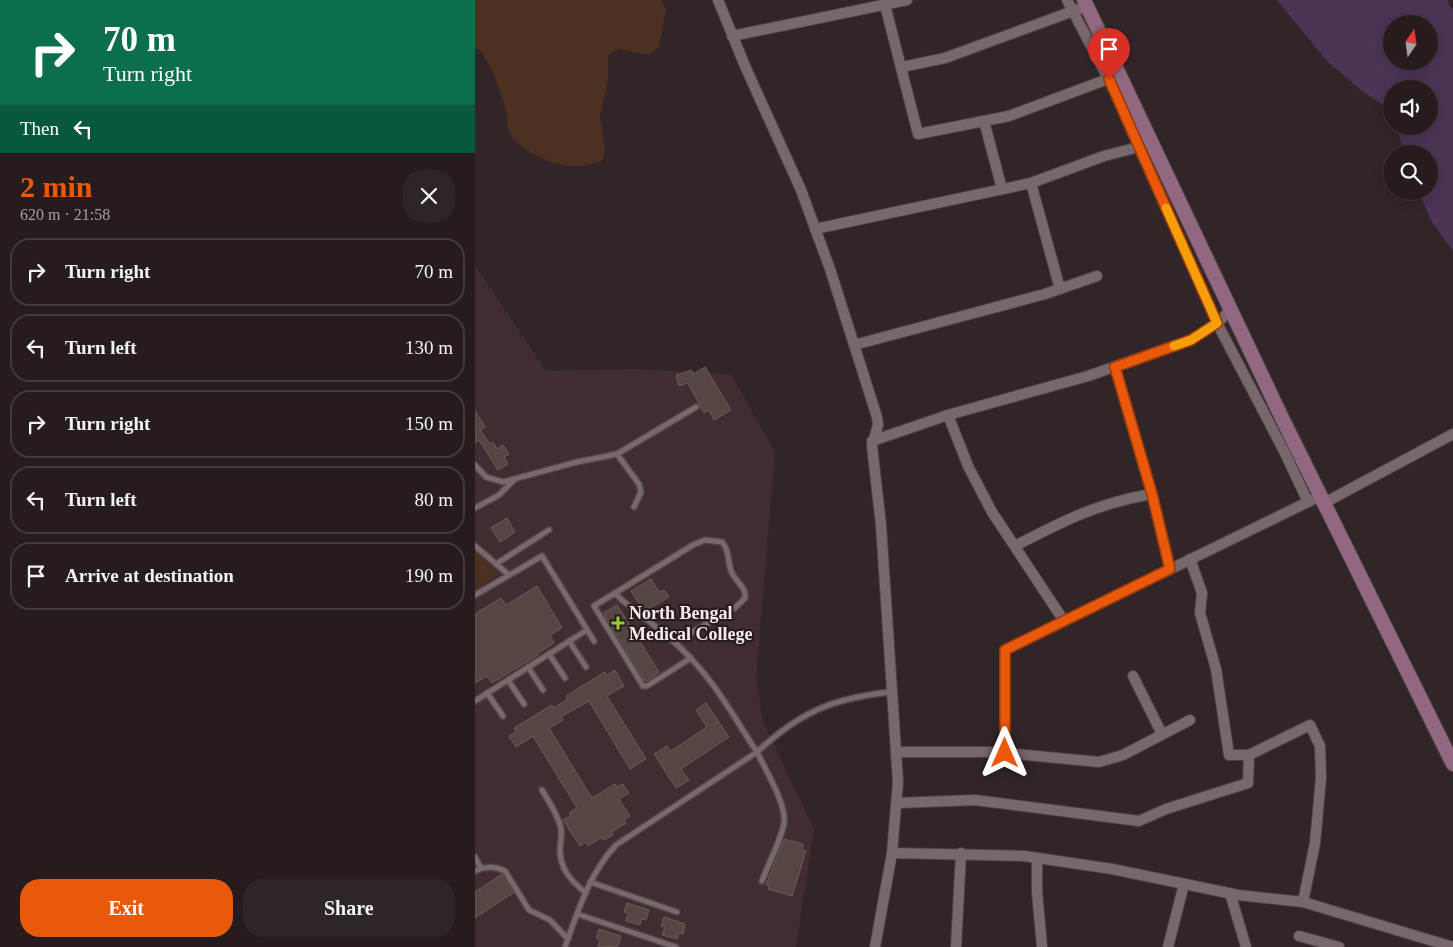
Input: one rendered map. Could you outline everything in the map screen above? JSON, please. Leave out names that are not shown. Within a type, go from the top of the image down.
[{"type":"street","points":[[718,0],[732,36],[782,145],[815,229],[877,417],[878,425],[872,441],[881,525],[896,752],[897,803],[892,853],[875,947]]},
{"type":"street","points":[[732,36],[907,0]]},
{"type":"street","points":[[1067,0],[1109,79],[1217,323],[1284,451],[1317,500]]},
{"type":"street","points":[[902,67],[953,56],[1073,12],[1086,3],[1231,310],[1317,500],[1453,764]]},
{"type":"street","points":[[885,5],[918,134],[1009,116],[1109,79]]},
{"type":"street","points":[[984,121],[1002,189]]},
{"type":"street","points":[[815,229],[1031,183],[1104,156],[1139,147]]},
{"type":"street","points":[[1031,183],[1059,290]]},
{"type":"street","points":[[854,345],[1059,290],[1097,276]]},
{"type":"street","points":[[872,441],[949,415],[1088,376],[1191,340],[1217,323],[1231,310]]},
{"type":"street","points":[[1115,367],[1152,494],[1170,569]]},
{"type":"street","points":[[949,415],[968,466],[992,512],[1064,621]]},
{"type":"street","points":[[1005,753],[1005,650],[1190,559],[1453,434]]},
{"type":"street","points":[[1015,546],[1071,517],[1120,499],[1152,494]]},
{"type":"street","points":[[1190,559],[1202,593],[1200,613],[1216,669],[1229,755],[1249,755],[1310,725],[1319,746],[1321,778],[1315,842],[1303,902]]},
{"type":"street","points":[[1133,676],[1162,734]]},
{"type":"street","points":[[896,752],[1005,753],[1099,762],[1123,755],[1190,720]]},
{"type":"street","points":[[897,803],[975,800],[1139,820],[1166,809],[1248,783],[1249,755]]},
{"type":"street","points":[[892,853],[961,853],[1037,858],[1112,869],[1230,893],[1303,902],[1453,947]]},
{"type":"street","points":[[956,947],[961,853]]},
{"type":"street","points":[[1037,858],[1037,892],[1042,947]]},
{"type":"street","points":[[1168,947],[1185,884]]},
{"type":"street","points":[[1230,893],[1246,947]]},
{"type":"street","points":[[1299,936],[1339,947]]},
{"type":"lane","points":[[475,465],[492,480],[503,482],[577,462],[617,454],[696,407]]},
{"type":"lane","points":[[617,454],[639,484],[641,492],[634,508]]},
{"type":"lane","points":[[475,508],[499,495],[514,480]]},
{"type":"lane","points":[[496,564],[549,530]]},
{"type":"lane","points":[[675,642],[736,607],[745,598],[745,591],[731,572],[727,548],[722,542],[705,540],[693,545],[594,606],[642,685],[647,686],[691,658]]},
{"type":"lane","points":[[475,546],[509,575]]},
{"type":"lane","points":[[475,595],[541,556],[594,641]]},
{"type":"lane","points":[[616,594],[675,642],[691,658],[711,682],[757,752],[781,806],[784,819],[762,881]]},
{"type":"lane","points":[[475,701],[587,630]]},
{"type":"lane","points":[[569,642],[586,668]]},
{"type":"lane","points":[[549,654],[565,678]]},
{"type":"lane","points":[[528,667],[543,690]]},
{"type":"lane","points":[[508,680],[524,704]]},
{"type":"lane","points":[[565,947],[590,882],[609,853],[625,838],[757,752],[773,736],[808,713],[849,698],[891,692]]},
{"type":"lane","points":[[487,693],[503,716]]},
{"type":"lane","points":[[542,790],[556,814],[561,829],[560,856],[563,865],[569,878],[585,893]]},
{"type":"lane","points":[[475,857],[481,868]]},
{"type":"lane","points":[[475,871],[481,868],[493,867],[505,872],[529,910],[550,920],[567,939]]},
{"type":"lane","points":[[590,882],[677,912]]},
{"type":"lane","points":[[577,914],[676,947]]},
{"type":"shaded area","points":[[475,0],[661,0],[666,9],[659,47],[649,55],[619,49],[608,55],[608,80],[600,115],[605,149],[602,161],[582,166],[555,163],[529,151],[514,139],[508,129],[507,114],[496,80],[480,50],[475,48]]},
{"type":"shaded area","points":[[1277,0],[1448,0],[1449,6],[1453,9],[1453,251],[1432,222],[1422,200],[1438,200],[1438,145],[1402,145],[1399,135],[1438,135],[1438,80],[1383,80],[1383,105],[1362,91],[1327,61]]},
{"type":"shaded area","name":"North Bengal Medical College","points":[[475,265],[546,371],[635,369],[731,374],[775,452],[756,677],[763,722],[814,829],[796,947],[475,947]]},
{"type":"shaded area","points":[[475,551],[492,565],[495,570],[490,580],[475,588]]},
{"type":"building","points":[[705,367],[731,410],[714,420],[709,410],[704,413],[688,383],[679,386],[676,375],[692,370],[693,374]]},
{"type":"building","points":[[475,411],[485,427],[480,430],[490,444],[493,442],[497,449],[503,445],[509,454],[504,457],[508,464],[498,470],[479,440],[475,443]]},
{"type":"building","points":[[507,518],[515,532],[500,542],[491,528]]},
{"type":"building","points":[[651,579],[659,592],[664,590],[669,597],[644,612],[631,591]]},
{"type":"building","points":[[537,586],[562,628],[550,635],[554,643],[492,683],[487,676],[475,683],[475,614],[501,598],[506,605]]},
{"type":"building","points":[[617,605],[659,672],[649,680],[645,681],[603,613]]},
{"type":"building","points":[[615,670],[624,686],[607,696],[646,759],[630,769],[589,701],[561,717],[563,720],[549,728],[592,798],[615,784],[617,787],[623,784],[629,793],[619,799],[630,816],[624,820],[626,823],[611,832],[613,835],[604,840],[602,837],[588,846],[586,842],[580,846],[563,820],[571,816],[569,813],[577,808],[533,736],[516,747],[509,736],[516,732],[514,728],[552,705],[554,708],[568,699],[566,696],[605,672],[607,675]]},
{"type":"building","points":[[706,703],[729,737],[681,769],[689,780],[676,788],[654,754],[667,746],[671,751],[707,727],[696,710]]},
{"type":"building","points":[[784,839],[803,844],[802,850],[806,851],[792,896],[768,889],[769,885],[766,885]]},
{"type":"building","points":[[502,874],[513,893],[475,918],[475,892]]},
{"type":"building","points":[[627,903],[649,910],[646,920],[641,919],[640,925],[626,921],[628,913],[624,912]]},
{"type":"building","points":[[664,917],[685,924],[683,934],[678,933],[677,939],[662,935],[665,927],[661,926]]},
{"type":"building","points":[[599,929],[621,936],[618,946],[598,947],[600,939],[596,938]]},
{"type":"slow traffic","points":[[1166,208],[1217,323],[1191,340],[1174,346]]},
{"type":"place","name":"North Bengal Medical College","points":[[618,623]]},
{"type":"route","points":[[1005,753],[1005,650],[1170,569],[1152,494],[1115,367],[1191,340],[1217,323],[1109,79]]}]
